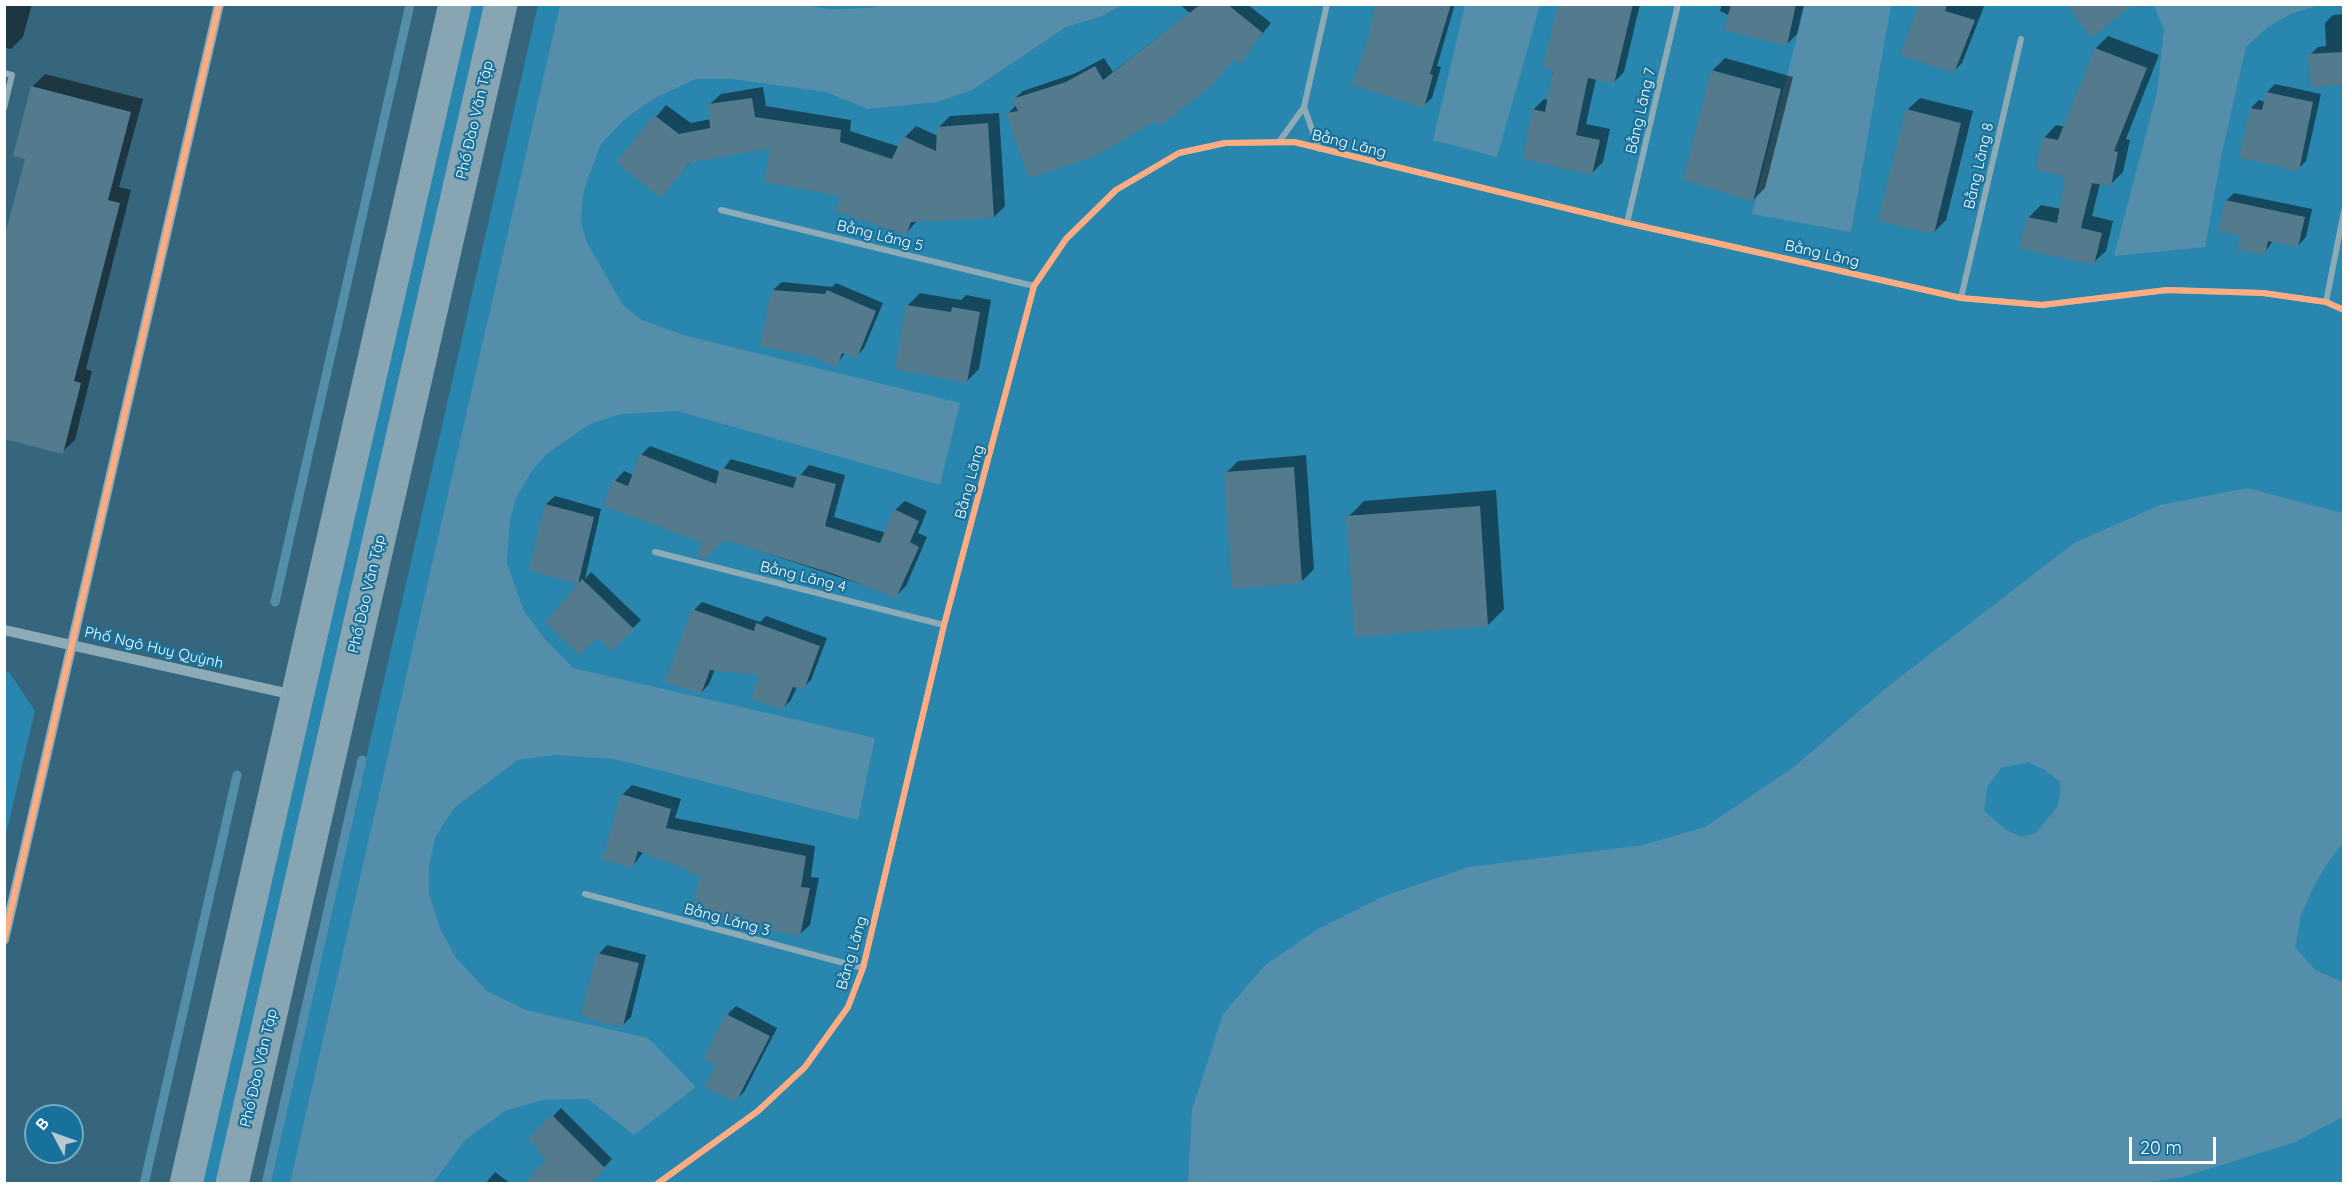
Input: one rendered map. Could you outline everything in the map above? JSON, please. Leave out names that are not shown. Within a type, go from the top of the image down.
[{"type":"main road","points":[[186,1184],[455,4]]},
{"type":"main road","name":"Phố Đào Văn Tập","points":[[232,1184],[501,4]]},
{"type":"street","points":[[4,940],[219,4]]},
{"type":"street","points":[[1279,142],[1304,107],[1327,4]]},
{"type":"street","name":"Bằng Lăng 7","points":[[1627,223],[1678,4]]},
{"type":"street","name":"Bằng Lăng 8","points":[[1961,298],[2020,39]]},
{"type":"street","points":[[4,73],[12,75],[4,108]]},
{"type":"street","points":[[1304,107],[1319,149]]},
{"type":"street","name":"Bằng Lăng","points":[[657,1184],[758,1111],[805,1067],[848,1007],[862,968],[944,626],[1034,286],[1066,238],[1116,190],[1179,153],[1225,143],[1294,142],[1627,223],[1961,298],[2042,305],[2167,290],[2263,293],[2326,302],[2343,310]]},
{"type":"street","name":"Bằng Lăng 5","points":[[721,210],[1034,286]]},
{"type":"street","points":[[2326,302],[2343,211]]},
{"type":"street","name":"Bằng Lăng 4","points":[[655,552],[944,626]]},
{"type":"street","name":"Phố Ngô Huy Quỳnh","points":[[4,630],[297,696]]},
{"type":"street","name":"Bằng Lăng 3","points":[[585,894],[862,968]]},
{"type":"shaded area","points":[[798,4],[829,9],[869,8],[887,4],[1123,5],[1102,16],[1066,27],[972,90],[937,102],[868,109],[826,92],[732,79],[696,79],[655,98],[626,118],[601,144],[583,194],[581,222],[587,243],[623,305],[642,320],[683,335],[960,403],[940,485],[677,411],[621,414],[590,424],[548,453],[533,469],[516,498],[510,520],[507,563],[524,611],[544,638],[573,668],[875,738],[858,820],[614,759],[554,755],[518,760],[454,808],[436,836],[429,866],[429,894],[440,928],[456,958],[487,991],[526,1010],[648,1038],[696,1087],[634,1135],[588,1099],[542,1100],[505,1111],[465,1140],[433,1183],[290,1183],[560,5]]},
{"type":"shaded area","points":[[469,5],[488,5],[219,1183],[200,1184]]},
{"type":"shaded area","points":[[538,5],[2343,5],[2343,1183],[269,1184]]},
{"type":"shaded area","points":[[1465,5],[1540,5],[1497,157],[1433,140]]},
{"type":"shaded area","points":[[1805,5],[1891,5],[1851,232],[1752,214]]},
{"type":"shaded area","points":[[2154,5],[2318,5],[2291,14],[2268,27],[2246,47],[2222,153],[2205,247],[2114,256],[2157,92],[2164,30]]},
{"type":"shaded area","points":[[2247,488],[2343,513],[2343,843],[2315,884],[2301,915],[2295,947],[2315,970],[2343,982],[2343,1117],[2295,1142],[2183,1177],[2143,1183],[1188,1183],[1192,1109],[1223,1014],[1265,965],[1318,929],[1384,896],[1469,867],[1643,845],[1705,827],[1795,766],[1886,688],[2074,543],[2160,505]],"holes":[[[2028,762],[2045,770],[2060,782],[2060,795],[2057,807],[2036,833],[2022,837],[2006,830],[1984,811],[1987,787],[2001,768]]]},
{"type":"shaded area","points":[[5,672],[9,672],[35,711],[5,838]]},
{"type":"building","points":[[1201,4],[1227,4],[1263,33],[1240,64],[1234,59],[1209,88],[1160,126],[1156,121],[1095,156],[1029,178],[1006,113],[1018,111],[1012,99],[1066,82],[1095,66],[1103,80]]},
{"type":"building","points":[[1376,4],[1451,4],[1430,74],[1433,75],[1424,108],[1352,85],[1371,29],[1369,29]]},
{"type":"building","points":[[1558,4],[1633,4],[1614,84],[1588,78],[1576,135],[1600,140],[1592,175],[1523,159],[1532,109],[1545,112],[1553,70],[1543,67]]},
{"type":"building","points":[[1731,4],[1796,4],[1787,46],[1724,30]]},
{"type":"building","points":[[1919,4],[1947,4],[1945,11],[1975,20],[1954,73],[1900,55]]},
{"type":"building","points":[[2067,4],[2134,4],[2091,38]]},
{"type":"building","points":[[2095,48],[2147,68],[2114,151],[2118,152],[2111,186],[2092,183],[2081,228],[2102,233],[2094,265],[2019,248],[2027,217],[2057,223],[2065,176],[2036,170],[2042,137],[2058,140]]},
{"type":"building","points":[[2343,52],[2343,85],[2311,88],[2308,54]]},
{"type":"building","points":[[1711,70],[1781,89],[1753,202],[1683,180]]},
{"type":"building","points":[[31,86],[131,112],[108,200],[120,203],[74,381],[81,383],[63,454],[4,439],[4,239],[25,159],[13,156]]},
{"type":"building","points":[[2266,92],[2313,102],[2299,171],[2239,158],[2250,108],[2262,110]]},
{"type":"building","points":[[752,98],[755,117],[841,130],[840,142],[892,159],[903,136],[936,151],[937,127],[988,123],[994,218],[911,222],[906,235],[835,211],[840,196],[764,182],[770,148],[689,163],[661,198],[616,162],[654,115],[679,134],[710,128],[708,104]]},
{"type":"building","points":[[1906,109],[1961,123],[1934,234],[1878,221]]},
{"type":"building","points":[[2225,200],[2305,217],[2298,247],[2268,241],[2265,255],[2237,249],[2240,235],[2218,231]]},
{"type":"building","points":[[772,290],[825,294],[827,290],[876,311],[857,358],[842,353],[837,367],[811,356],[760,346]]},
{"type":"building","points":[[906,305],[951,312],[952,307],[980,312],[967,383],[895,369]]},
{"type":"building","points":[[640,454],[716,484],[720,467],[793,488],[798,474],[836,484],[825,526],[880,543],[894,509],[919,521],[910,542],[919,547],[896,598],[834,574],[724,540],[705,559],[697,557],[701,542],[603,506],[613,480],[628,486]]},
{"type":"building","points":[[1294,467],[1302,583],[1232,589],[1224,472]]},
{"type":"building","points":[[545,504],[594,517],[578,584],[529,570]]},
{"type":"building","points":[[1480,506],[1488,626],[1355,637],[1346,516]]},
{"type":"building","points":[[582,579],[634,629],[612,651],[597,638],[579,655],[545,622]]},
{"type":"building","points":[[692,609],[754,631],[756,623],[820,646],[804,690],[793,687],[783,710],[751,699],[759,675],[710,670],[701,694],[665,682]]},
{"type":"building","points":[[621,794],[671,809],[666,828],[806,856],[801,887],[810,888],[800,936],[692,913],[700,875],[688,874],[689,870],[638,851],[633,868],[602,860]]},
{"type":"building","points":[[597,953],[639,963],[623,1026],[605,1024],[581,1015]]},
{"type":"building","points":[[726,1014],[770,1036],[736,1102],[704,1087],[716,1066],[704,1058]]},
{"type":"building","points":[[552,1115],[605,1168],[590,1184],[525,1184],[546,1159],[528,1139]]},
{"type":"waterway","points":[[275,602],[410,4]]},
{"type":"waterway","points":[[266,1184],[362,760]]},
{"type":"waterway","points":[[144,1184],[237,775]]},
{"type":"cycle path","points":[[4,940],[219,4]]},
{"type":"cycle path","points":[[657,1184],[758,1111],[805,1067],[848,1007],[863,968],[944,625],[1034,286],[1066,239],[1116,190],[1179,153],[1225,143],[1294,142],[1627,223],[1961,298],[2042,305],[2167,290],[2263,293],[2326,302],[2344,310]]}]
